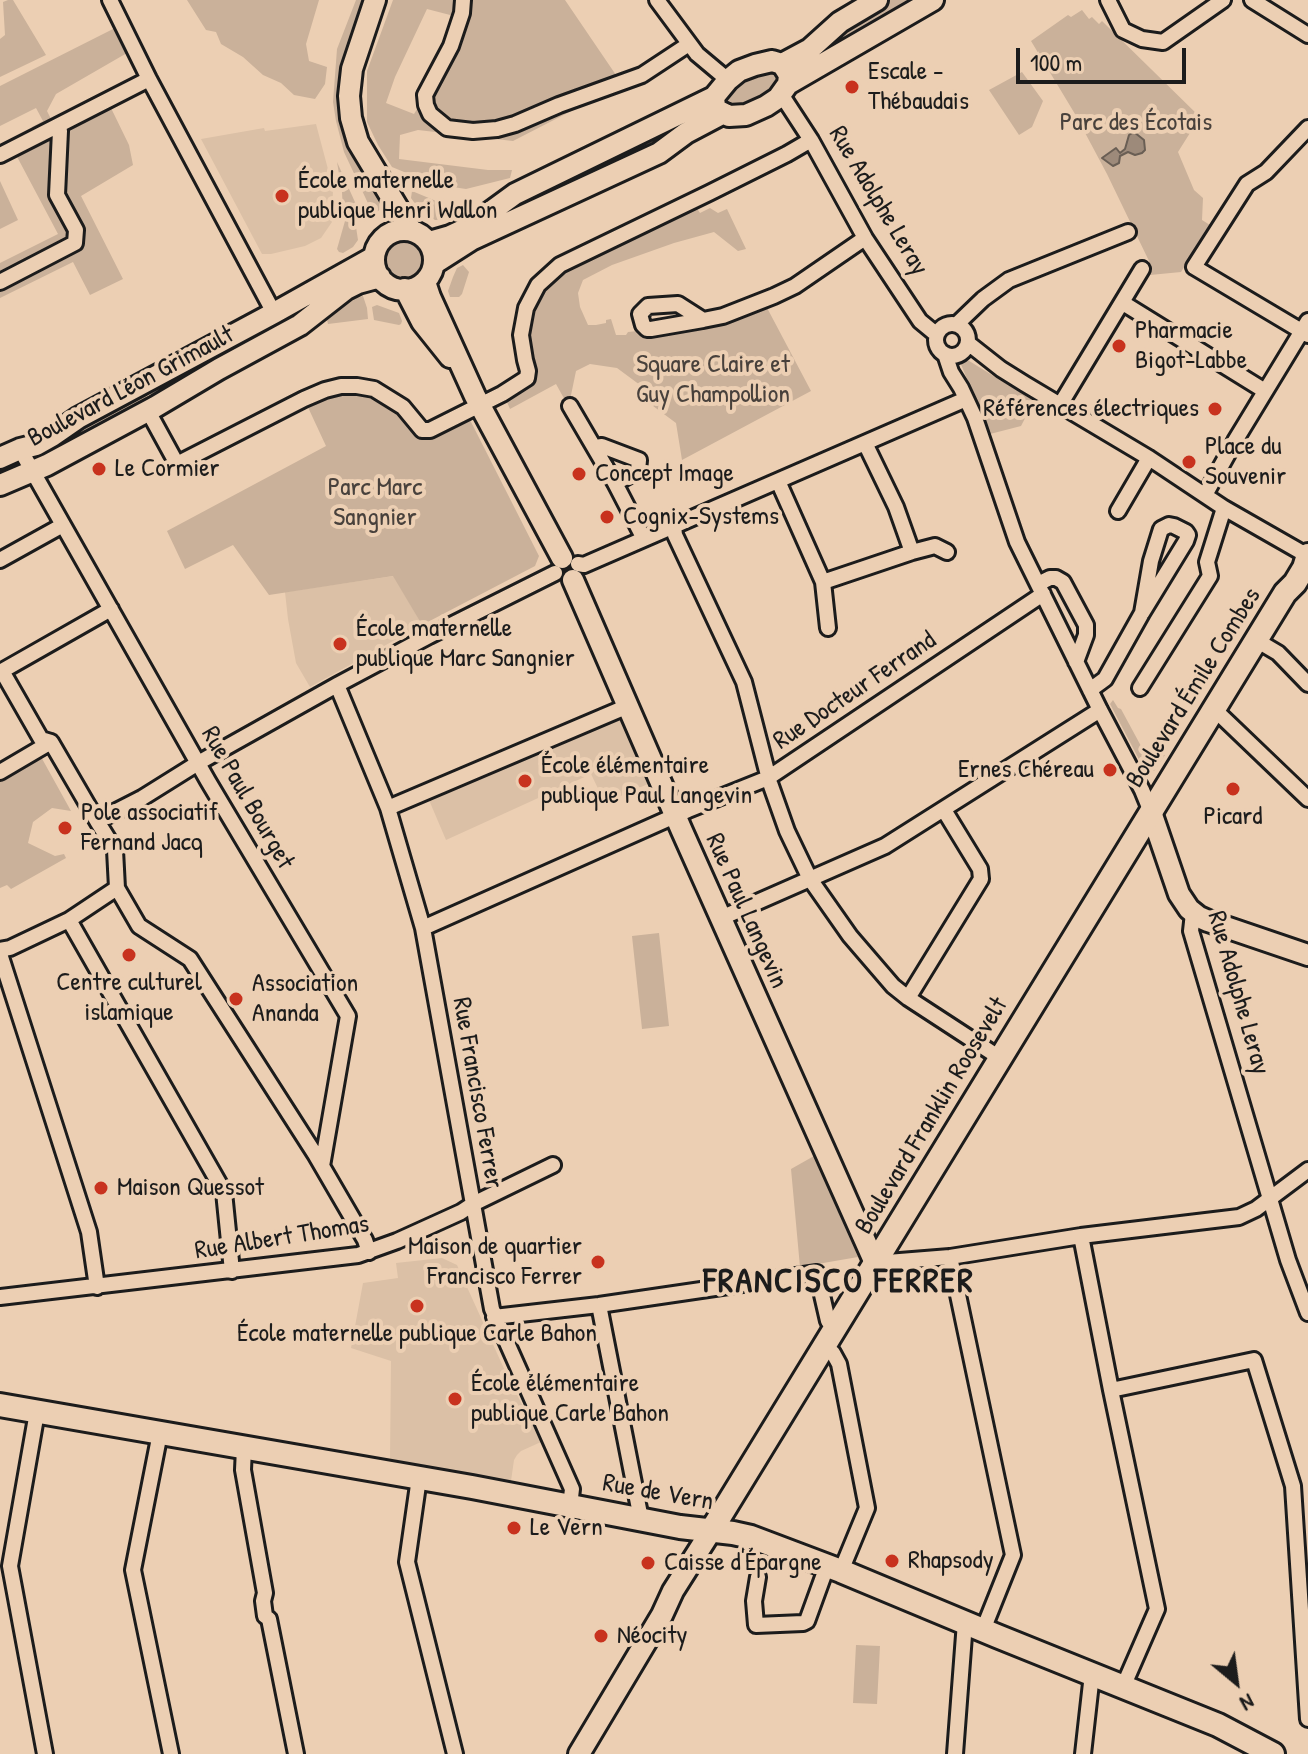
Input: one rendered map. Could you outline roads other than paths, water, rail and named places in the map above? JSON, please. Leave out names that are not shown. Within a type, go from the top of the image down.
[{"type":"main road","points":[[375,0],[352,69],[349,96],[354,129],[377,176],[411,230]]},
{"type":"main road","points":[[780,87],[810,49],[840,22],[877,0]]},
{"type":"main road","points":[[718,105],[737,116],[780,87],[933,0]]},
{"type":"main road","points":[[435,263],[471,240],[659,153],[718,105],[728,80],[739,71],[772,61],[780,87]]},
{"type":"main road","points":[[429,242],[465,229],[515,194],[718,105]]},
{"type":"main road","points":[[377,176],[387,205],[389,232],[379,244],[374,257],[380,277],[389,286],[415,286],[430,277],[435,263],[429,242],[411,230],[389,232]]},
{"type":"main road","name":"Boulevard Léon Grimault","points":[[0,458],[36,445],[78,418],[374,257]]},
{"type":"main road","name":"Boulevard Léon Grimault","points":[[0,485],[47,465],[148,411],[300,325],[346,289],[380,277]]},
{"type":"main road","name":"Rue Paul Langevin","points":[[415,286],[430,297],[476,397],[567,569],[875,1263]]},
{"type":"main road","points":[[274,313],[285,333]]},
{"type":"main road","name":"Boulevard Émile Combes","points":[[1151,812],[1285,593],[1296,568],[1308,555]]},
{"type":"main road","name":"Rue Adolphe Leray","points":[[1151,812],[1179,894],[1193,913]]},
{"type":"main road","name":"Boulevard Franklin Roosevelt","points":[[711,1531],[1151,812]]},
{"type":"main road","points":[[1193,913],[1308,955]]},
{"type":"main road","name":"Rue de Vern","points":[[15,1409],[751,1537],[1218,1725],[1273,1754]]},
{"type":"main road","points":[[579,1754],[711,1531]]},
{"type":"street","points":[[110,0],[274,313]]},
{"type":"street","points":[[463,0],[451,46],[425,95],[430,114],[447,128],[473,131],[515,124],[642,75],[689,44]]},
{"type":"street","points":[[657,0],[689,44],[709,66],[728,80]]},
{"type":"street","points":[[1108,0],[1123,30],[1142,39],[1163,42],[1223,0]]},
{"type":"street","points":[[1252,0],[1308,35]]},
{"type":"street","points":[[0,155],[149,79]]},
{"type":"street","name":"Rue Adolphe Leray","points":[[780,87],[779,107],[799,122],[811,140],[865,238],[912,307],[946,329]]},
{"type":"street","points":[[0,282],[75,243],[76,230],[57,195],[60,131],[57,126]]},
{"type":"street","points":[[1205,495],[1265,391],[1306,329],[1194,267],[1247,184],[1266,172],[1308,128]]},
{"type":"street","points":[[148,411],[177,464],[304,399],[341,386],[374,389],[403,407],[419,427],[430,430],[476,397],[502,394],[527,378],[522,322],[531,296],[548,274],[560,265],[811,140]]},
{"type":"street","points":[[1128,232],[1009,280],[946,329],[937,346],[1001,369],[1149,458],[1224,508],[1308,555]]},
{"type":"street","points":[[703,320],[723,316],[774,296],[814,274],[865,238]]},
{"type":"street","points":[[1060,405],[1142,269]]},
{"type":"street","points":[[1123,303],[1265,391]]},
{"type":"street","points":[[946,329],[966,332],[958,351]]},
{"type":"street","name":"Rue Adolphe Leray","points":[[958,351],[951,372],[975,418],[1017,542],[1151,812]]},
{"type":"street","points":[[97,821],[429,636],[567,569],[584,565],[865,443],[964,393]]},
{"type":"street","points":[[570,406],[644,539]]},
{"type":"street","points":[[865,443],[896,507],[912,552]]},
{"type":"street","points":[[595,447],[602,446],[639,460],[638,471],[615,483]]},
{"type":"street","name":"Rue Paul Bourget","points":[[20,449],[198,763],[348,1016],[322,1166]]},
{"type":"street","points":[[1118,511],[1149,458]]},
{"type":"street","points":[[778,481],[823,582],[828,628]]},
{"type":"street","points":[[1140,688],[1210,576],[1207,562],[1224,508]]},
{"type":"street","points":[[0,560],[63,525]]},
{"type":"street","points":[[674,526],[675,535],[744,682],[768,778],[787,831],[810,879],[850,936],[893,986],[1000,1058]]},
{"type":"street","points":[[1090,690],[1105,679],[1188,538],[1186,532],[1174,526],[1161,529],[1151,561],[1142,613]]},
{"type":"street","points":[[823,582],[935,546],[947,552]]},
{"type":"street","points":[[1040,589],[1050,578],[1063,582],[1086,625],[1086,635],[1076,662]]},
{"type":"street","name":"Rue Docteur Ferrand","points":[[423,928],[675,815],[768,778],[1040,589]]},
{"type":"street","points":[[111,609],[2,671],[41,739],[51,742],[115,850],[117,888],[139,926],[190,959],[322,1166],[364,1237],[369,1252]]},
{"type":"street","points":[[1256,640],[1278,653],[1308,684]]},
{"type":"street","name":"Rue Francisco Ferrer","points":[[337,685],[388,808],[423,928],[494,1317],[572,1489],[570,1506]]},
{"type":"street","points":[[388,808],[628,706]]},
{"type":"street","points":[[1214,709],[1308,799]]},
{"type":"street","points":[[721,918],[885,846],[1100,710]]},
{"type":"street","points":[[0,772],[51,742]]},
{"type":"street","points":[[908,998],[981,879],[980,869],[944,810]]},
{"type":"street","points":[[97,1287],[89,1232],[0,952],[69,920],[117,888]]},
{"type":"street","name":"Rue Adolphe Leray","points":[[1193,913],[1191,931],[1288,1260],[1308,1313]]},
{"type":"street","points":[[69,920],[224,1192],[232,1271]]},
{"type":"street","name":"Rue Albert Thomas","points":[[0,1297],[358,1255],[410,1236],[553,1165]]},
{"type":"street","points":[[875,1263],[950,1257],[1081,1236],[1239,1217],[1308,1170]]},
{"type":"street","points":[[1081,1236],[1157,1609],[1123,1687]]},
{"type":"street","points":[[950,1257],[1013,1555],[974,1626],[955,1754]]},
{"type":"street","points":[[494,1317],[817,1273],[828,1321],[836,1326]]},
{"type":"street","points":[[599,1305],[641,1519]]},
{"type":"street","points":[[758,1577],[754,1601],[756,1625],[807,1621],[867,1508],[839,1364],[833,1353],[824,1346]]},
{"type":"street","points":[[1111,1390],[1254,1360],[1300,1486],[1308,1719]]},
{"type":"street","points":[[15,1409],[10,1566],[45,1754]]},
{"type":"street","points":[[160,1433],[133,1570],[171,1754]]},
{"type":"street","points":[[244,1448],[243,1470],[265,1593],[265,1616],[269,1619],[296,1754]]},
{"type":"street","points":[[419,1478],[407,1565],[455,1754]]},
{"type":"street","points":[[1083,1754],[1092,1674]]},
{"type":"place","name":"Escale - Thébaudais","points":[[852,87]]},
{"type":"place","name":"École maternelle publique Henri Wallon","points":[[282,196]]},
{"type":"place","name":"Pharmacie Bigot-Labbe","points":[[1119,346]]},
{"type":"place","name":"Références électriques","points":[[1215,409]]},
{"type":"place","name":"Place du Souvenir","points":[[1189,462]]},
{"type":"place","name":"Le Cormier","points":[[99,469]]},
{"type":"place","name":"Concept Image","points":[[579,474]]},
{"type":"place","name":"Cognix-Systems","points":[[607,517]]},
{"type":"place","name":"École maternelle publique Marc Sangnier","points":[[340,644]]},
{"type":"place","name":"Ernes Chéreau","points":[[1110,770]]},
{"type":"place","name":"École élémentaire publique Paul Langevin","points":[[525,781]]},
{"type":"place","name":"Picard","points":[[1233,789]]},
{"type":"place","name":"Pole associatif Fernand Jacq","points":[[65,828]]},
{"type":"place","name":"Centre culturel islamique","points":[[129,955]]},
{"type":"place","name":"Association Ananda","points":[[236,999]]},
{"type":"place","name":"Maison Quessot","points":[[101,1188]]},
{"type":"place","name":"Maison de quartier Francisco Ferrer","points":[[598,1262]]},
{"type":"place","name":"École maternelle publique Carle Bahon","points":[[417,1306]]},
{"type":"place","name":"École élémentaire publique Carle Bahon","points":[[455,1399]]},
{"type":"place","name":"Le Vern","points":[[514,1528]]},
{"type":"place","name":"Rhapsody","points":[[892,1561]]},
{"type":"place","name":"Caisse d'Épargne","points":[[648,1563]]},
{"type":"place","name":"Néocity","points":[[601,1636]]},
{"type":"district","name":"FRANCISCO FERRER","points":[[839,1283]]},
{"type":"park label","name":"Parc des Écotais","points":[[1136,123]]},
{"type":"park label","name":"Square Claire et Guy Champollion","points":[[713,380]]},
{"type":"park label","name":"Parc Marc Sangnier","points":[[375,503]]}]
